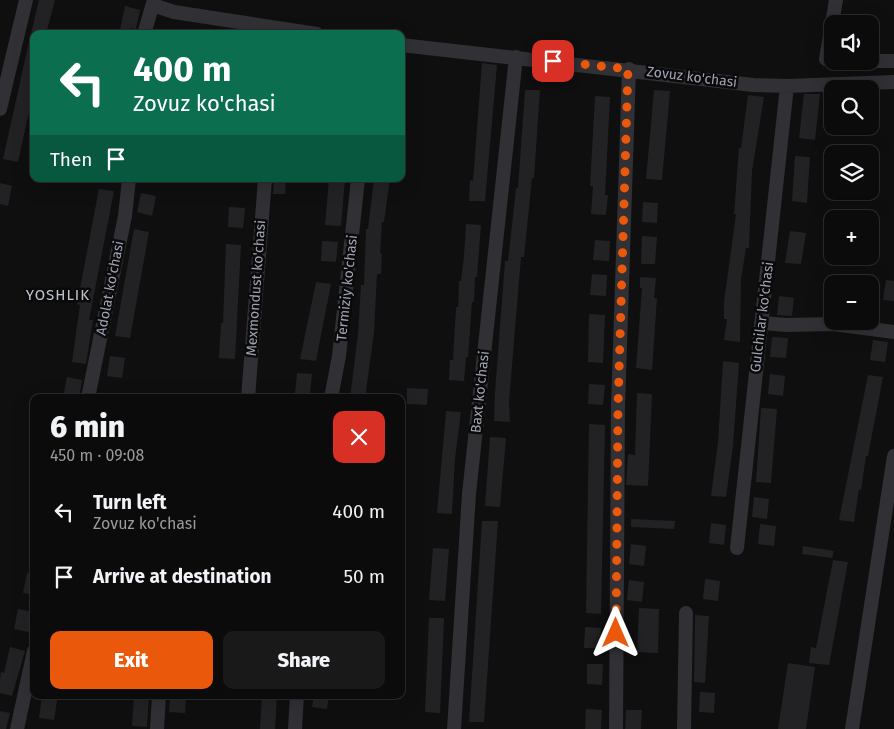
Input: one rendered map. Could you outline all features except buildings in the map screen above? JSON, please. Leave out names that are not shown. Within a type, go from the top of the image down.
[{"type":"street","points":[[0,109],[26,0]]},
{"type":"street","points":[[833,15],[836,0]]},
{"type":"street","points":[[145,30],[153,3],[174,12],[270,30]]},
{"type":"street","name":"Zovuz ko'chasi","points":[[405,45],[628,69],[753,85],[787,86],[894,82]]},
{"type":"street","name":"Baxt ko'chasi","points":[[454,729],[469,494],[516,57]]},
{"type":"street","points":[[879,61],[894,61]]},
{"type":"street","points":[[616,729],[618,407],[628,69]]},
{"type":"street","name":"Gulchilar ko'chasi","points":[[736,548],[787,86]]},
{"type":"street","name":"Adolat ko'chasi","points":[[89,394],[125,216],[129,182]]},
{"type":"street","name":"Mexmondust ko'chasi","points":[[248,394],[265,182]]},
{"type":"street","name":"Termiziy ko'chasi","points":[[332,394],[340,347],[358,182]]},
{"type":"street","points":[[761,323],[787,326],[833,324],[894,332]]},
{"type":"street","points":[[852,729],[894,456]]},
{"type":"street","points":[[684,729],[686,614]]},
{"type":"street","points":[[17,729],[30,669]]},
{"type":"street","points":[[157,729],[160,699]]},
{"type":"street","points":[[295,729],[297,699]]},
{"type":"district","name":"YOSHLIK","points":[[58,295]]},
{"type":"route","points":[[553,61],[628,69],[623,292],[618,407],[616,633]]}]
